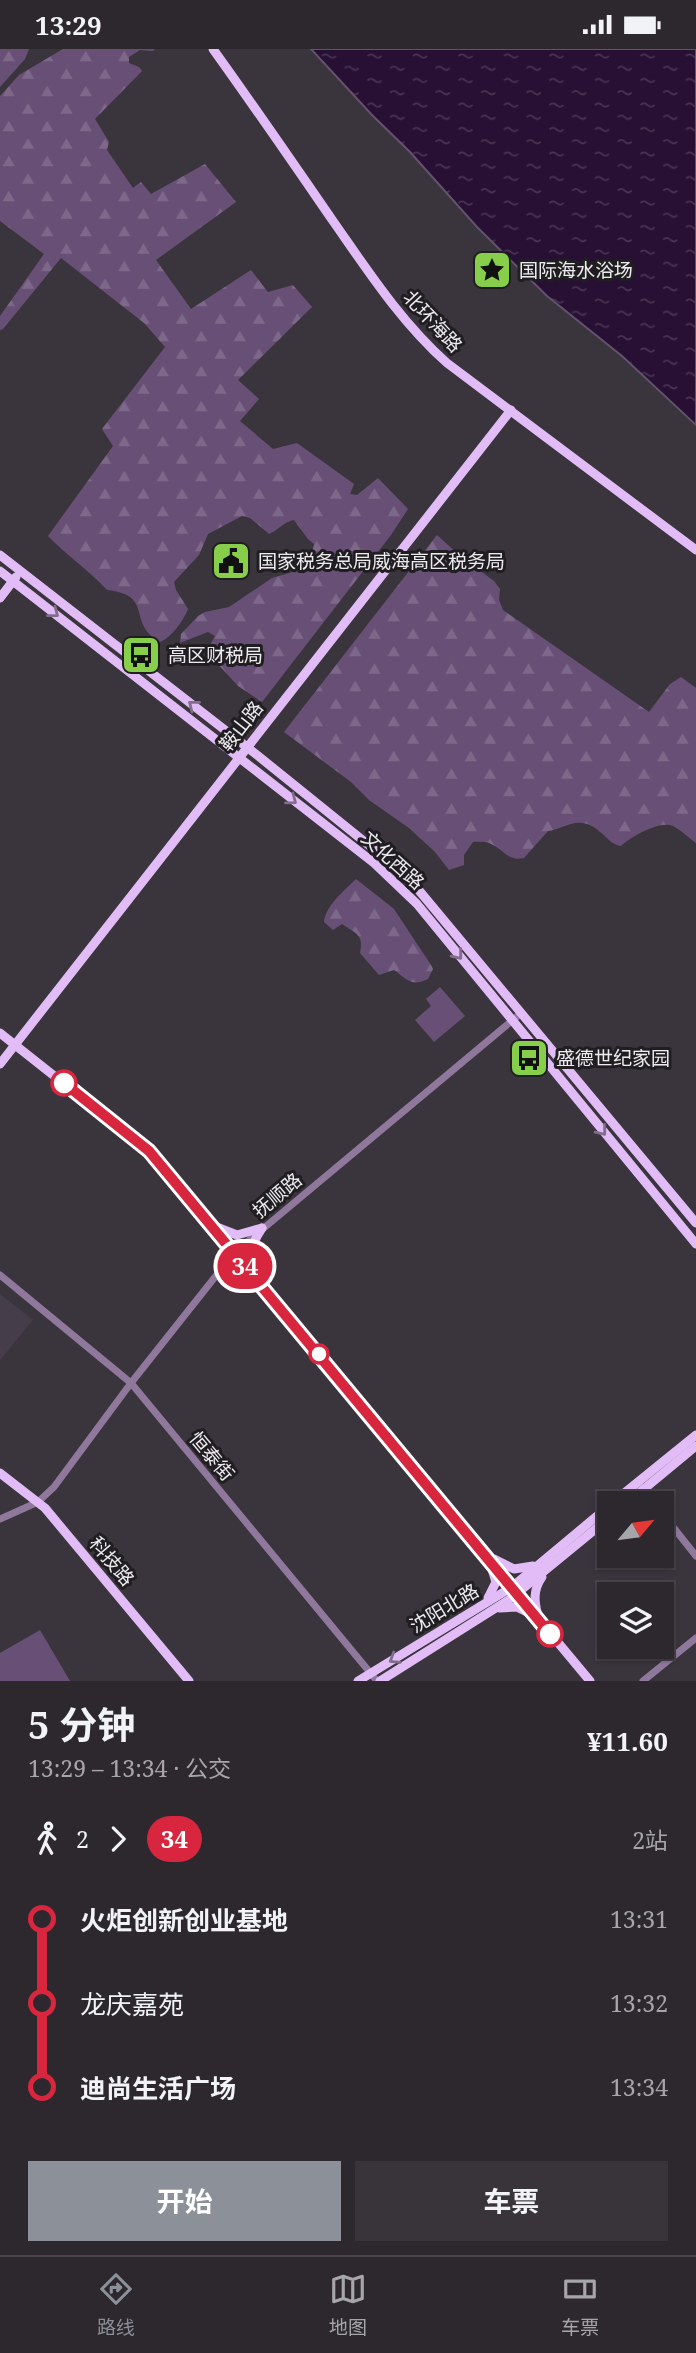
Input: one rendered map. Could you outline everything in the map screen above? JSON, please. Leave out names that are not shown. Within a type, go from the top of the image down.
[{"type":"main road","name":"北环海路","points":[[213,49],[403,319],[424,342],[447,363],[696,550]]},
{"type":"main road","name":"鞍山路","points":[[0,1064],[511,410]]},
{"type":"main road","name":"文化西路","points":[[0,555],[247,747],[407,876],[696,1223]]},
{"type":"main road","name":"文化西路","points":[[0,571],[374,863],[397,884],[696,1244]]},
{"type":"main road","points":[[0,598],[21,571]]},
{"type":"main road","points":[[0,1033],[138,1142],[211,1224],[590,1681]]},
{"type":"main road","points":[[211,1224],[237,1235],[262,1229]]},
{"type":"main road","points":[[260,1283],[252,1268],[249,1254],[250,1246],[262,1229]]},
{"type":"main road","name":"沈阳北路","points":[[636,1491],[696,1435]]},
{"type":"main road","name":"沈阳北路","points":[[632,1491],[696,1446]]},
{"type":"main road","name":"科技路","points":[[0,1473],[38,1502],[189,1681]]},
{"type":"main road","name":"沈阳北路","points":[[358,1681],[376,1678],[494,1609],[597,1517]]},
{"type":"main road","name":"沈阳北路","points":[[546,1563],[597,1527]]},
{"type":"main road","points":[[484,1552],[514,1569],[546,1563]]},
{"type":"main road","points":[[484,1552],[495,1573],[496,1582],[495,1589],[485,1603]]},
{"type":"main road","points":[[540,1621],[534,1602],[535,1592],[546,1563]]},
{"type":"main road","name":"沈阳北路","points":[[376,1678],[485,1603],[515,1590]]},
{"type":"main road","points":[[494,1609],[517,1607],[540,1621]]},
{"type":"street","name":"抚顺路","points":[[0,1519],[38,1502],[54,1487],[131,1383],[234,1253],[520,1014]]},
{"type":"street","name":"恒泰街","points":[[0,1275],[131,1383],[376,1678]]},
{"type":"street","points":[[640,1486],[644,1491]]},
{"type":"street","points":[[674,1528],[696,1556]]},
{"type":"street","points":[[643,1681],[696,1638]]},
{"type":"shaded area","points":[[0,1294],[33,1320],[0,1360]]},
{"type":"green space","points":[[0,49],[29,49],[25,59],[0,87]]},
{"type":"green space","points":[[63,49],[155,49],[140,50],[129,57],[129,63],[142,71],[95,119],[109,142],[107,150],[133,188],[141,182],[151,194],[205,164],[236,202],[156,260],[191,309],[251,270],[268,292],[293,285],[312,307],[238,380],[259,399],[240,421],[273,449],[297,443],[354,484],[350,494],[357,495],[378,478],[408,509],[391,535],[262,702],[238,686],[215,661],[208,660],[207,651],[215,636],[208,632],[180,643],[181,634],[205,612],[229,607],[272,578],[296,571],[312,553],[314,544],[294,520],[269,534],[250,518],[242,516],[208,534],[199,555],[174,582],[188,609],[177,628],[160,642],[144,627],[136,604],[131,598],[107,590],[48,536],[113,446],[102,429],[165,347],[144,323],[61,258],[0,330],[0,316],[44,254],[0,221],[0,96],[19,75]]},
{"type":"green space","points":[[437,535],[494,581],[500,589],[499,600],[503,610],[649,712],[670,684],[681,677],[696,688],[696,843],[673,826],[661,825],[646,830],[621,846],[588,824],[578,823],[548,831],[524,858],[519,859],[510,857],[489,843],[473,842],[464,855],[464,865],[449,870],[435,852],[409,828],[369,800],[351,782],[284,732]]},
{"type":"green space","points":[[356,879],[394,909],[433,969],[428,979],[413,982],[394,970],[379,975],[360,953],[361,942],[358,935],[342,924],[333,930],[324,922],[332,904]]},
{"type":"green space","points":[[440,987],[465,1016],[434,1042],[415,1020],[431,1006],[426,999]]},
{"type":"green space","points":[[40,1630],[70,1681],[0,1681],[0,1653]]},
{"type":"water","points":[[311,49],[696,49],[696,425],[622,356],[547,296],[477,227],[410,152]]},
{"type":"bus line","name":"34","points":[[64,1083],[149,1151],[550,1634]]},
{"type":"place","name":"国际海水浴场","points":[[492,270]]},
{"type":"place","name":"国家税务总局威海高区税务局","points":[[231,561]]},
{"type":"place","name":"高区财税局","points":[[141,655]]},
{"type":"place","name":"盛德世纪家园","points":[[529,1058]]}]
